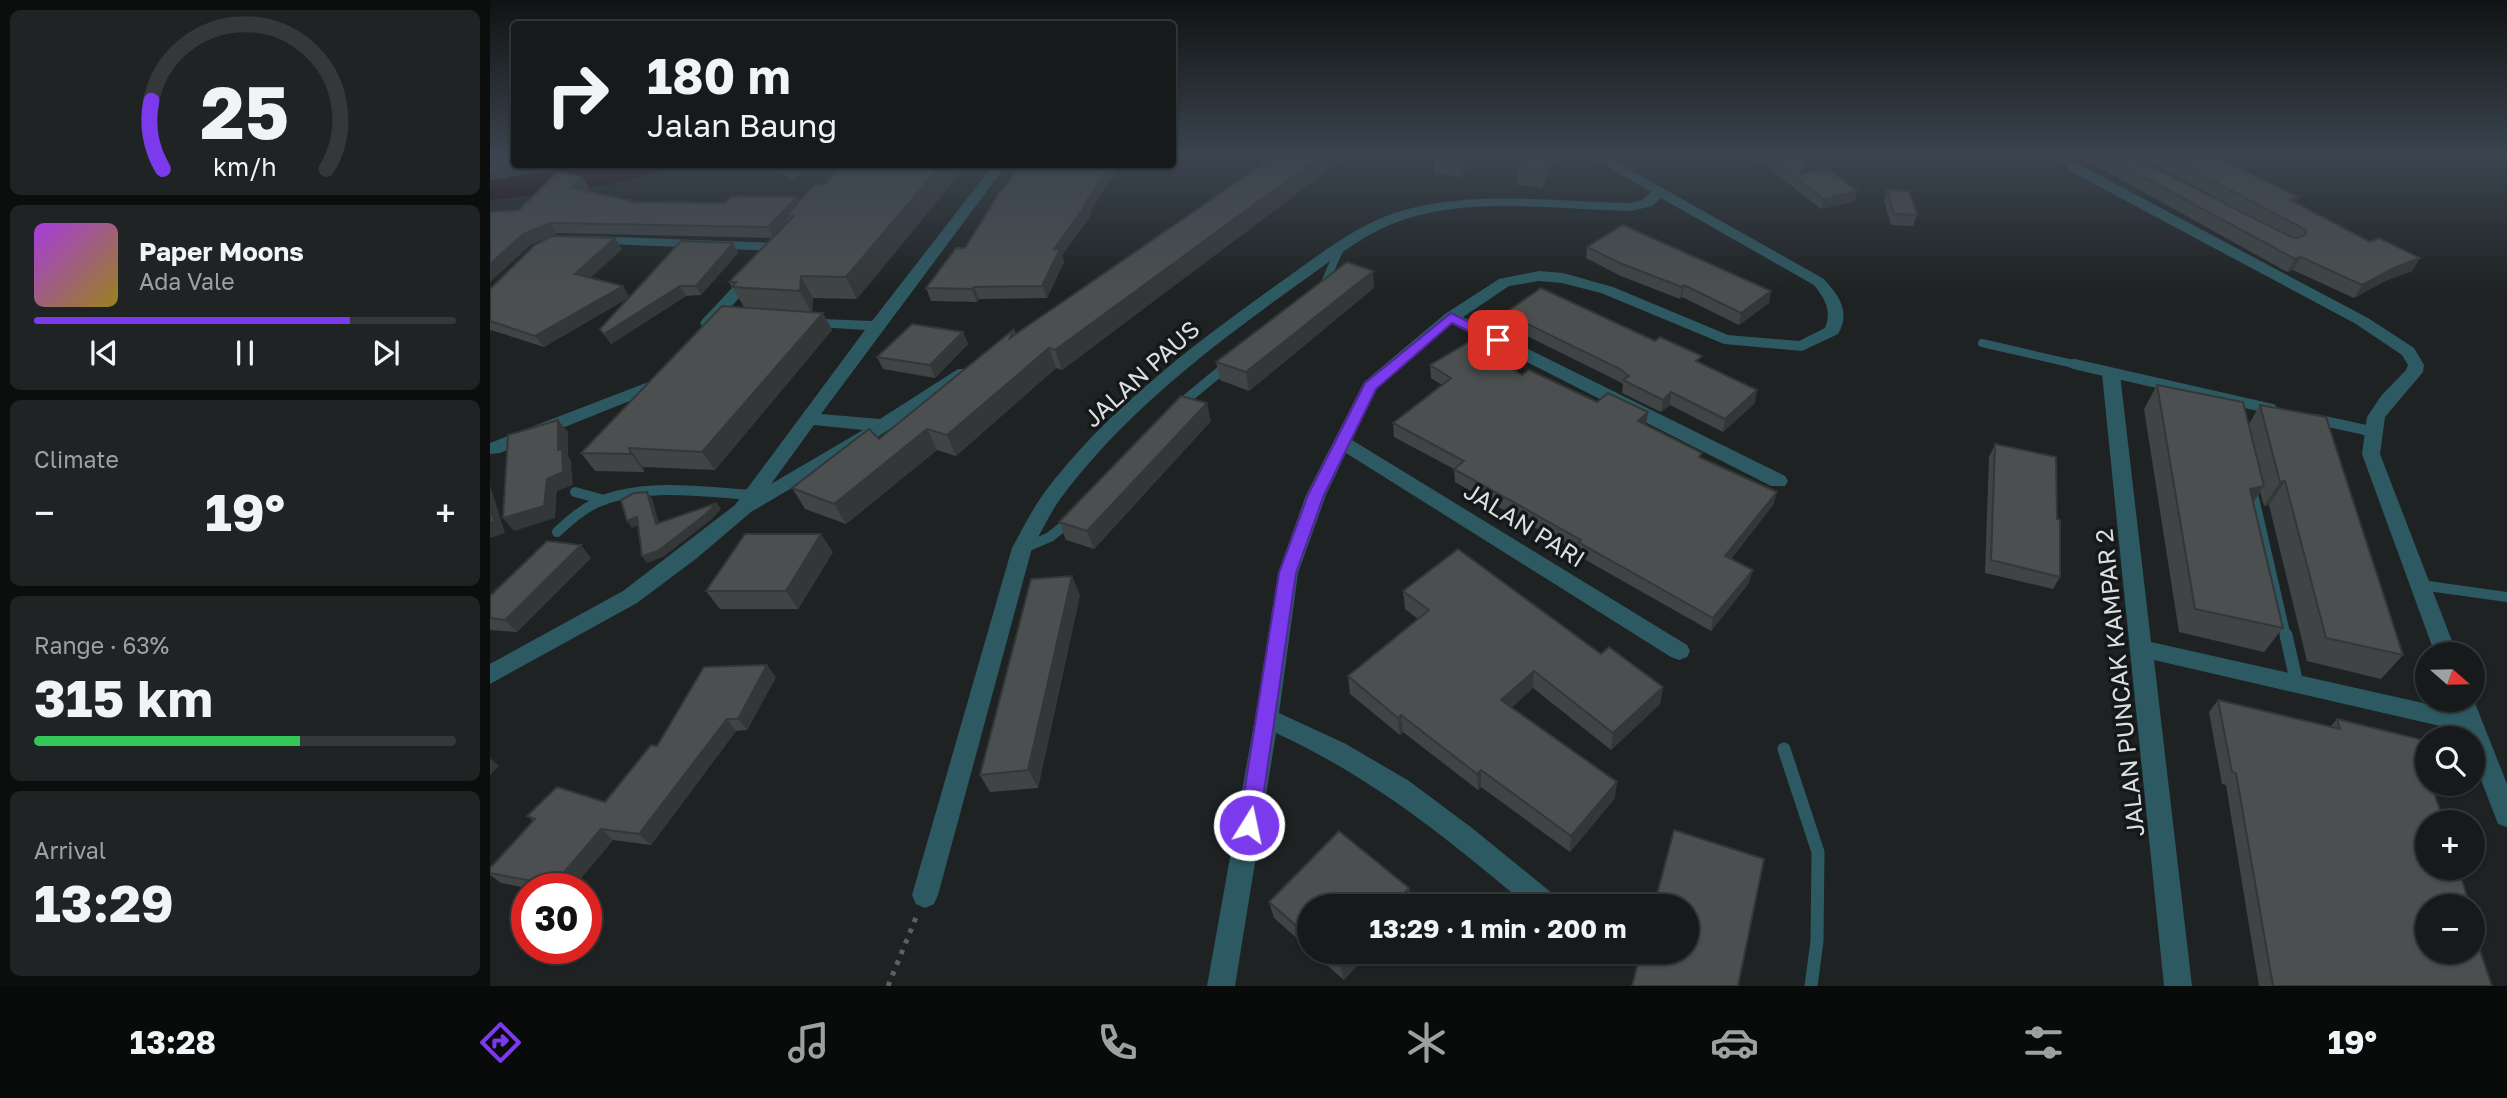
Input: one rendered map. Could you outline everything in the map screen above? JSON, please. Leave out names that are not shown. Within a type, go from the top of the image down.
[{"type":"street","points":[[490,675],[630,597],[690,553],[747,502],[876,326],[972,201]]},
{"type":"street","name":"JALAN PAUS","points":[[925,895],[1022,548],[1049,500],[1067,477],[1126,415],[1186,361],[1340,248],[1406,213],[1436,207],[1482,204],[1631,207],[1650,201]]},
{"type":"street","points":[[1221,986],[1267,718],[1288,573],[1316,495],[1370,386],[1451,317],[1504,282],[1539,276],[1563,278],[1607,290],[1724,339],[1756,344],[1802,346],[1832,331],[1839,317],[1837,303],[1819,282],[1678,201]]},
{"type":"street","points":[[2137,201],[2362,321],[2408,352],[2416,365],[2414,372],[2375,415],[2370,430],[2371,454],[2442,642]]},
{"type":"street","points":[[568,240],[783,242],[697,335]]},
{"type":"street","points":[[715,315],[742,317]]},
{"type":"street","points":[[1451,317],[1778,481]]},
{"type":"street","points":[[782,320],[876,326]]},
{"type":"street","points":[[747,502],[885,425],[978,365]]},
{"type":"street","name":"JALAN PUNCAK KAMPAR 2","points":[[2111,374],[2178,986]]},
{"type":"street","points":[[493,449],[655,381],[628,411]]},
{"type":"street","points":[[808,418],[838,423],[885,425]]},
{"type":"street","name":"JALAN PARI","points":[[1342,442],[1679,651]]},
{"type":"street","points":[[2142,649],[2297,684],[2415,703]]},
{"type":"street","points":[[2466,712],[2507,816]]},
{"type":"street","points":[[1267,718],[1316,740],[1379,775],[1452,827],[1533,894]]},
{"type":"lane","points":[[1319,292],[1340,248]]},
{"type":"lane","points":[[1982,343],[2281,411]]},
{"type":"lane","points":[[1170,414],[1242,353]]},
{"type":"lane","points":[[2231,400],[2234,414]]},
{"type":"lane","points":[[2307,417],[2370,430]]},
{"type":"lane","points":[[2250,481],[2297,684]]},
{"type":"lane","points":[[557,532],[575,515],[604,500],[634,494],[688,491],[747,502]]},
{"type":"lane","points":[[575,492],[604,500]]},
{"type":"lane","points":[[1022,548],[1050,537],[1074,516]]},
{"type":"lane","points":[[2421,586],[2507,597]]},
{"type":"lane","points":[[1784,749],[1818,852],[1817,941],[1811,986]]},
{"type":"path","points":[[888,986],[925,895]]},
{"type":"building","points":[[528,201],[793,201],[768,227],[550,223],[523,234],[490,264],[490,212],[519,210]]},
{"type":"building","points":[[800,201],[911,201],[846,277],[801,276],[800,291],[732,287],[736,282],[729,282],[794,216],[786,216]]},
{"type":"building","points":[[994,201],[1086,201],[1054,249],[1060,249],[1042,286],[926,288],[956,248],[965,248]]},
{"type":"building","points":[[1209,201],[1259,201],[1055,350],[1049,348],[947,435],[927,429],[834,504],[792,488],[869,429],[879,439],[1014,329],[1010,338]]},
{"type":"building","points":[[1890,201],[1912,201],[1917,215],[1894,214]]},
{"type":"building","points":[[2188,201],[2220,201],[2291,237],[2299,238],[2306,234],[2306,230],[2251,201],[2292,201],[2370,242],[2379,238],[2420,258],[2362,285],[2301,257],[2295,259]]},
{"type":"building","points":[[1623,225],[1771,291],[1741,313],[1684,285],[1682,287],[1622,264],[1587,247]]},
{"type":"building","points":[[552,236],[615,238],[575,274],[623,286],[535,336],[490,321],[490,289],[535,245]]},
{"type":"building","points":[[681,241],[733,243],[696,286],[680,286],[604,334],[600,329]]},
{"type":"building","points":[[1347,262],[1373,271],[1246,372],[1216,362]]},
{"type":"building","points":[[1541,288],[1655,341],[1660,337],[1702,356],[1696,361],[1757,390],[1725,419],[1671,392],[1663,400],[1623,380],[1629,376],[1620,369],[1505,313]]},
{"type":"building","points":[[722,306],[823,313],[702,452],[629,448],[631,454],[581,453]]},
{"type":"building","points":[[912,324],[963,332],[930,365],[877,357]]},
{"type":"building","points":[[1469,342],[1522,375],[1529,370],[1597,402],[1608,393],[1648,412],[1638,421],[1702,453],[1699,457],[1777,492],[1725,556],[1753,570],[1713,618],[1454,469],[1464,461],[1393,423],[1451,378],[1430,365]]},
{"type":"building","points":[[2157,385],[2243,402],[2264,486],[2250,489],[2283,628],[2195,609]]},
{"type":"building","points":[[1181,396],[1207,403],[1087,531],[1059,522]]},
{"type":"building","points":[[2260,405],[2326,417],[2403,655],[2326,638],[2285,481],[2280,482]]},
{"type":"building","points":[[558,420],[558,450],[562,449],[563,472],[547,479],[544,506],[503,518],[508,435]]},
{"type":"building","points":[[1995,444],[2056,457],[2060,577],[1991,560]]},
{"type":"building","points":[[647,492],[656,524],[717,503],[658,551],[642,556],[637,517],[627,521],[621,500],[634,493]]},
{"type":"building","points":[[745,534],[821,534],[786,591],[706,591]]},
{"type":"building","points":[[547,541],[581,545],[505,620],[490,618],[490,596]]},
{"type":"building","points":[[1458,549],[1601,654],[1609,647],[1663,687],[1613,733],[1534,671],[1501,700],[1617,782],[1571,836],[1481,770],[1477,774],[1401,715],[1398,718],[1348,676],[1429,610],[1403,591]]},
{"type":"building","points":[[1072,576],[1028,770],[980,775],[1031,579]]},
{"type":"building","points":[[767,665],[738,719],[727,719],[639,834],[601,829],[563,873],[511,873],[511,877],[490,873],[490,868],[535,819],[527,816],[557,787],[605,802],[651,745],[657,746],[704,667]]},
{"type":"building","points":[[2218,700],[2340,729],[2337,719],[2415,738],[2415,796],[2435,796],[2440,810],[2415,810],[2415,880],[2462,880],[2466,894],[2415,894],[2415,964],[2485,964],[2492,986],[2273,986],[2236,773],[2232,772]]},
{"type":"building","points":[[1674,830],[1764,859],[1738,986],[1632,986],[1638,964],[1699,964],[1699,894],[1657,894]]},
{"type":"building","points":[[1339,831],[1409,888],[1403,894],[1297,894],[1297,926],[1269,902]]},
{"type":"route","points":[[1249,825],[1288,573],[1316,495],[1370,386],[1451,317],[1498,340]]}]
